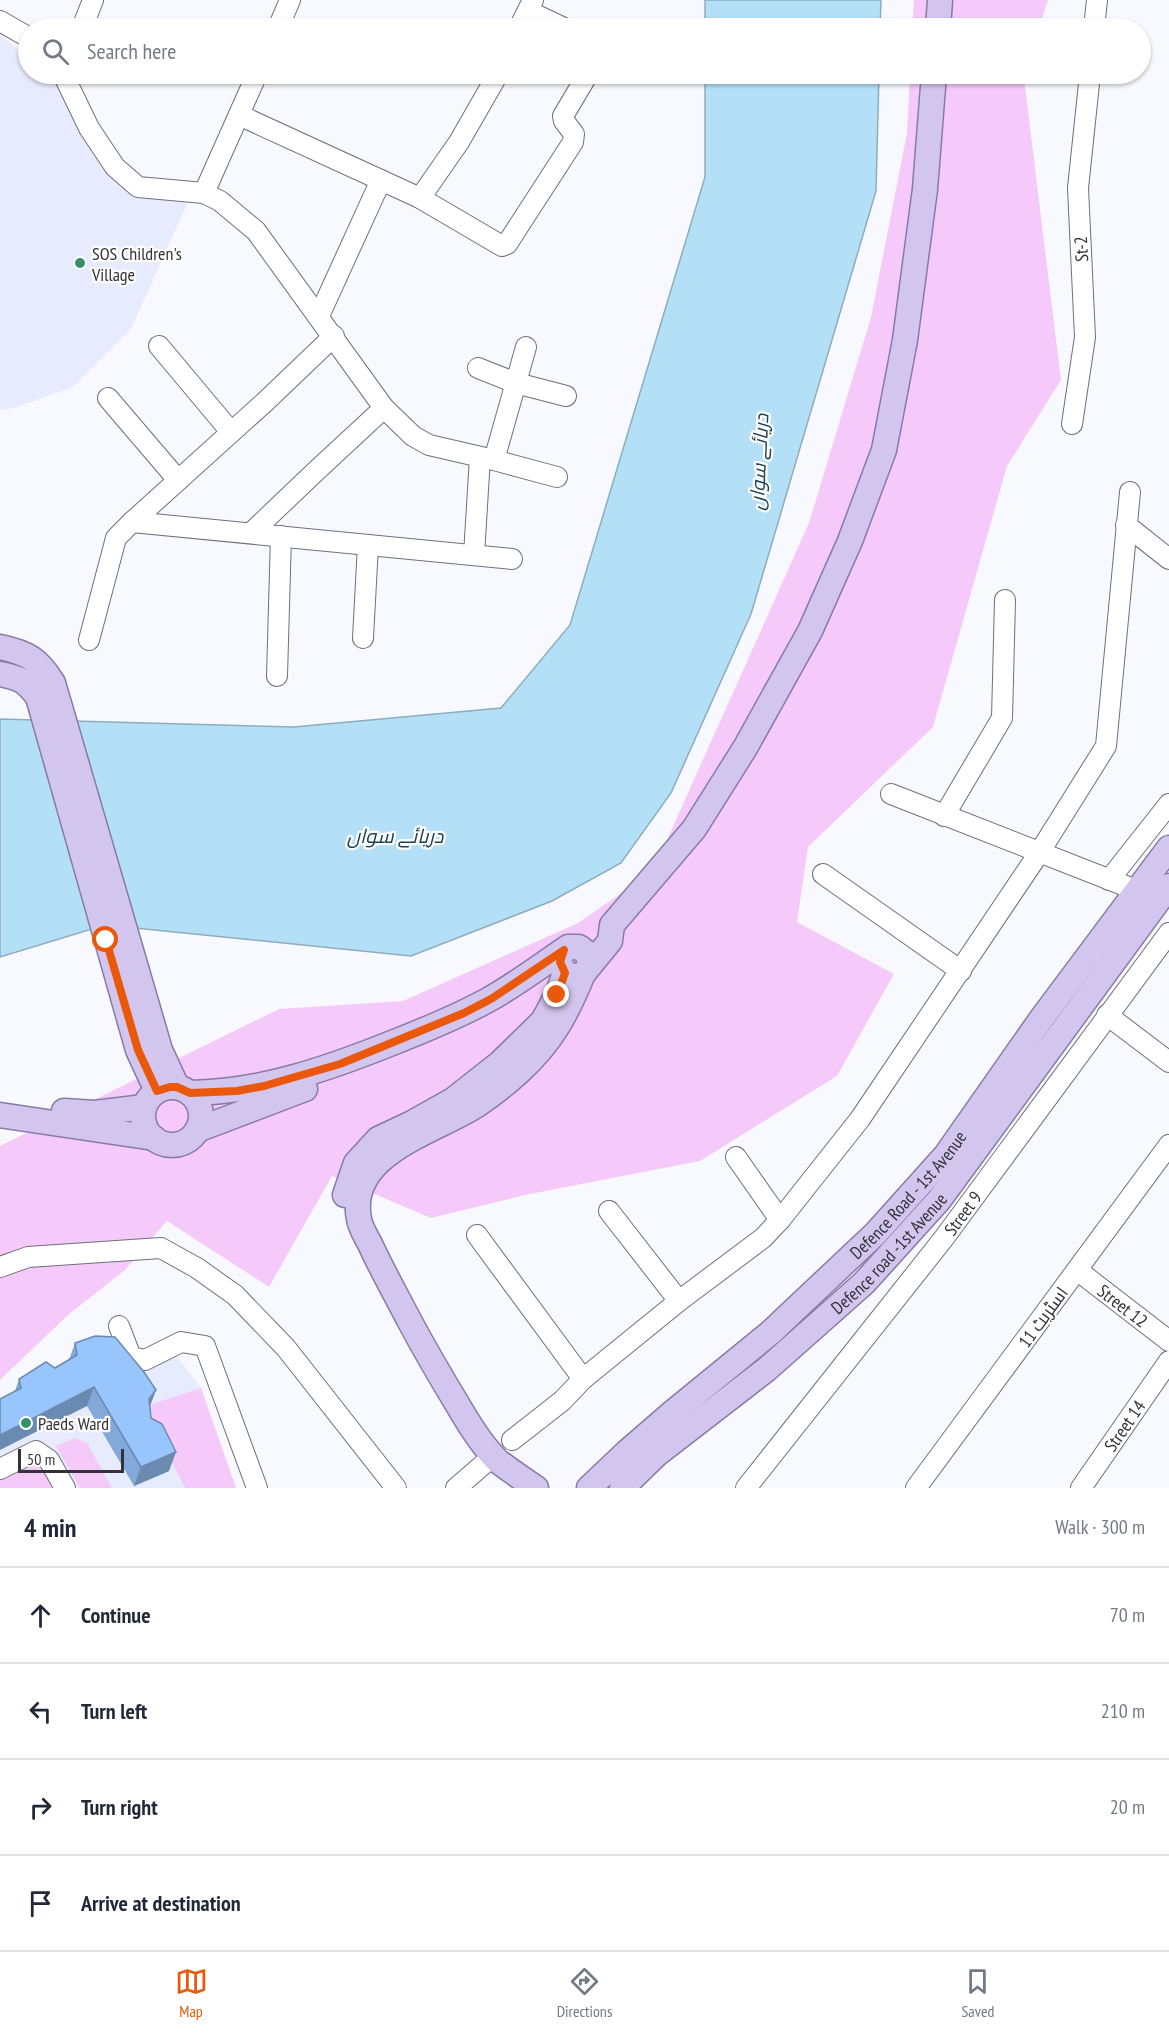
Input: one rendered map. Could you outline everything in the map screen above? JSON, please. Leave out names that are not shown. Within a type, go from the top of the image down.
[{"type":"main road","points":[[939,18],[940,0]]},
{"type":"main road","points":[[0,1115],[154,1138],[167,1144],[181,1143],[197,1131],[375,1066],[450,1035],[498,1010],[610,941],[612,925],[694,829],[746,748],[810,631],[850,541],[884,450],[903,351],[925,189],[933,84]]},
{"type":"main road","points":[[0,647],[27,655],[42,666],[45,690],[149,1050],[167,1095]]},
{"type":"main road","points":[[0,674],[19,678],[29,685],[45,690]]},
{"type":"main road","name":"Defence Road - 1st Avenue","points":[[589,1488],[648,1434],[770,1333],[876,1233],[946,1155],[1095,967],[1136,890],[1169,848]]},
{"type":"main road","name":"Defence road -1st Avenue","points":[[622,1488],[657,1454],[767,1369],[864,1283],[939,1200],[1095,967],[1169,886]]},
{"type":"main road","points":[[0,1101],[45,1110],[95,1113],[167,1095],[237,1091],[264,1086],[340,1064],[464,1013],[573,963]]},
{"type":"main road","points":[[509,1488],[464,1438],[417,1359],[355,1244],[344,1218],[344,1197],[356,1163],[378,1139],[453,1100],[500,1063],[543,1021],[573,963]]},
{"type":"main road","points":[[536,1488],[499,1461],[470,1425],[431,1362],[358,1220],[358,1198],[366,1179],[377,1164],[389,1154],[405,1142],[476,1106],[534,1058],[552,1037],[571,1005],[573,963]]},
{"type":"main road","points":[[167,1095],[198,1104],[200,1110],[197,1131]]},
{"type":"main road","points":[[154,1138],[146,1128],[144,1121],[167,1095]]},
{"type":"street","points":[[282,18],[290,0]]},
{"type":"street","points":[[1095,18],[1096,0]]},
{"type":"street","points":[[85,18],[89,2]]},
{"type":"street","points":[[0,21],[18,31]]},
{"type":"street","points":[[68,84],[89,128],[115,167],[138,186],[204,193],[220,201],[256,231],[384,408],[413,436],[429,445],[557,477]]},
{"type":"street","points":[[204,193],[253,84]]},
{"type":"street","points":[[420,198],[459,142],[492,84]]},
{"type":"street","points":[[239,115],[420,198],[502,246],[507,244],[573,142],[574,134],[562,116],[582,84]]},
{"type":"street","name":"St-2","points":[[1072,424],[1085,337],[1078,188],[1089,84]]},
{"type":"street","points":[[319,316],[381,180]]},
{"type":"street","points":[[89,639],[116,538],[334,336]]},
{"type":"street","points":[[159,346],[231,432]]},
{"type":"street","points":[[474,555],[487,458],[516,383],[526,347]]},
{"type":"street","points":[[478,368],[516,383],[566,396]]},
{"type":"street","points":[[108,398],[178,480]]},
{"type":"street","points":[[251,534],[384,408]]},
{"type":"street","points":[[512,1440],[562,1401],[583,1379],[679,1301],[763,1238],[780,1220],[860,1119],[1039,853],[1106,746],[1130,492]]},
{"type":"street","points":[[132,522],[512,559]]},
{"type":"street","points":[[1126,525],[1169,559]]},
{"type":"street","points":[[277,676],[281,536]]},
{"type":"street","points":[[363,638],[368,545]]},
{"type":"street","points":[[944,816],[1002,718],[1005,600]]},
{"type":"street","points":[[891,794],[1136,890]]},
{"type":"street","points":[[1109,879],[1169,804]]},
{"type":"street","points":[[823,874],[961,971]]},
{"type":"street","name":"Street 9","points":[[746,1488],[944,1238],[1169,933]]},
{"type":"street","points":[[1107,1016],[1169,1062]]},
{"type":"street","name":"اسٹریٹ 11","points":[[916,1488],[1169,1145]]},
{"type":"street","points":[[736,1156],[780,1220]]},
{"type":"street","points":[[609,1210],[679,1301]]},
{"type":"street","points":[[477,1235],[583,1379]]},
{"type":"street","points":[[0,1267],[28,1257],[161,1248],[197,1268],[236,1295],[286,1348],[396,1488]]},
{"type":"street","name":"Street 12","points":[[1077,1270],[1169,1341]]},
{"type":"street","points":[[119,1326],[131,1357],[145,1360],[181,1342],[205,1346],[257,1488]]},
{"type":"street","name":"Street 14","points":[[1081,1488],[1169,1361]]},
{"type":"street","points":[[0,1469],[36,1451],[49,1460],[65,1488]]},
{"type":"street","points":[[456,1488],[485,1463]]},
{"type":"shaded area","points":[[914,0],[1048,0],[1042,18],[913,18]]},
{"type":"shaded area","name":"SOS Children's Village","points":[[0,35],[18,50],[18,84],[60,84],[89,139],[122,187],[155,198],[190,197],[131,329],[73,387],[14,408],[0,410]]},
{"type":"shaded area","points":[[909,84],[1025,84],[1061,380],[1007,466],[933,727],[808,847],[797,922],[894,974],[837,1076],[700,1161],[525,1195],[431,1218],[332,1176],[269,1287],[167,1221],[125,1270],[68,1315],[0,1380],[0,1146],[279,1009],[403,1001],[578,923],[653,871],[809,523],[871,317],[907,133]]},
{"type":"shaded area","points":[[173,1351],[201,1388],[236,1488],[0,1488],[0,1414]]},
{"type":"shaded area","points":[[201,1388],[236,1488],[185,1488],[149,1416],[152,1404]]},
{"type":"shaded area","points":[[75,1438],[87,1443],[112,1488],[80,1488],[56,1446]]},
{"type":"shaded area","points":[[36,1458],[55,1488],[0,1488],[0,1478]]},
{"type":"water","points":[[705,0],[881,0],[880,18],[705,18]]},
{"type":"water","name":"دریائے سواں","points":[[705,84],[879,84],[876,191],[751,614],[671,793],[621,863],[552,901],[411,956],[105,925],[0,957],[0,719],[294,727],[501,708],[570,625],[705,177]]},
{"type":"building","name":"Paeds Ward","points":[[95,1336],[115,1337],[144,1372],[156,1390],[149,1399],[151,1418],[162,1424],[176,1452],[141,1467],[94,1387],[0,1435],[0,1399],[21,1388],[19,1379],[46,1362],[55,1368],[77,1355],[75,1343]]},
{"type":"place","name":"SOS Children's Village","points":[[80,263]]},
{"type":"place","name":"Paeds Ward","points":[[26,1423]]},
{"type":"route","points":[[106,940],[138,1050],[157,1091],[170,1087],[177,1087],[190,1093],[237,1091],[264,1086],[340,1064],[464,1013],[491,999],[564,950],[560,962],[565,973],[557,995]]}]
